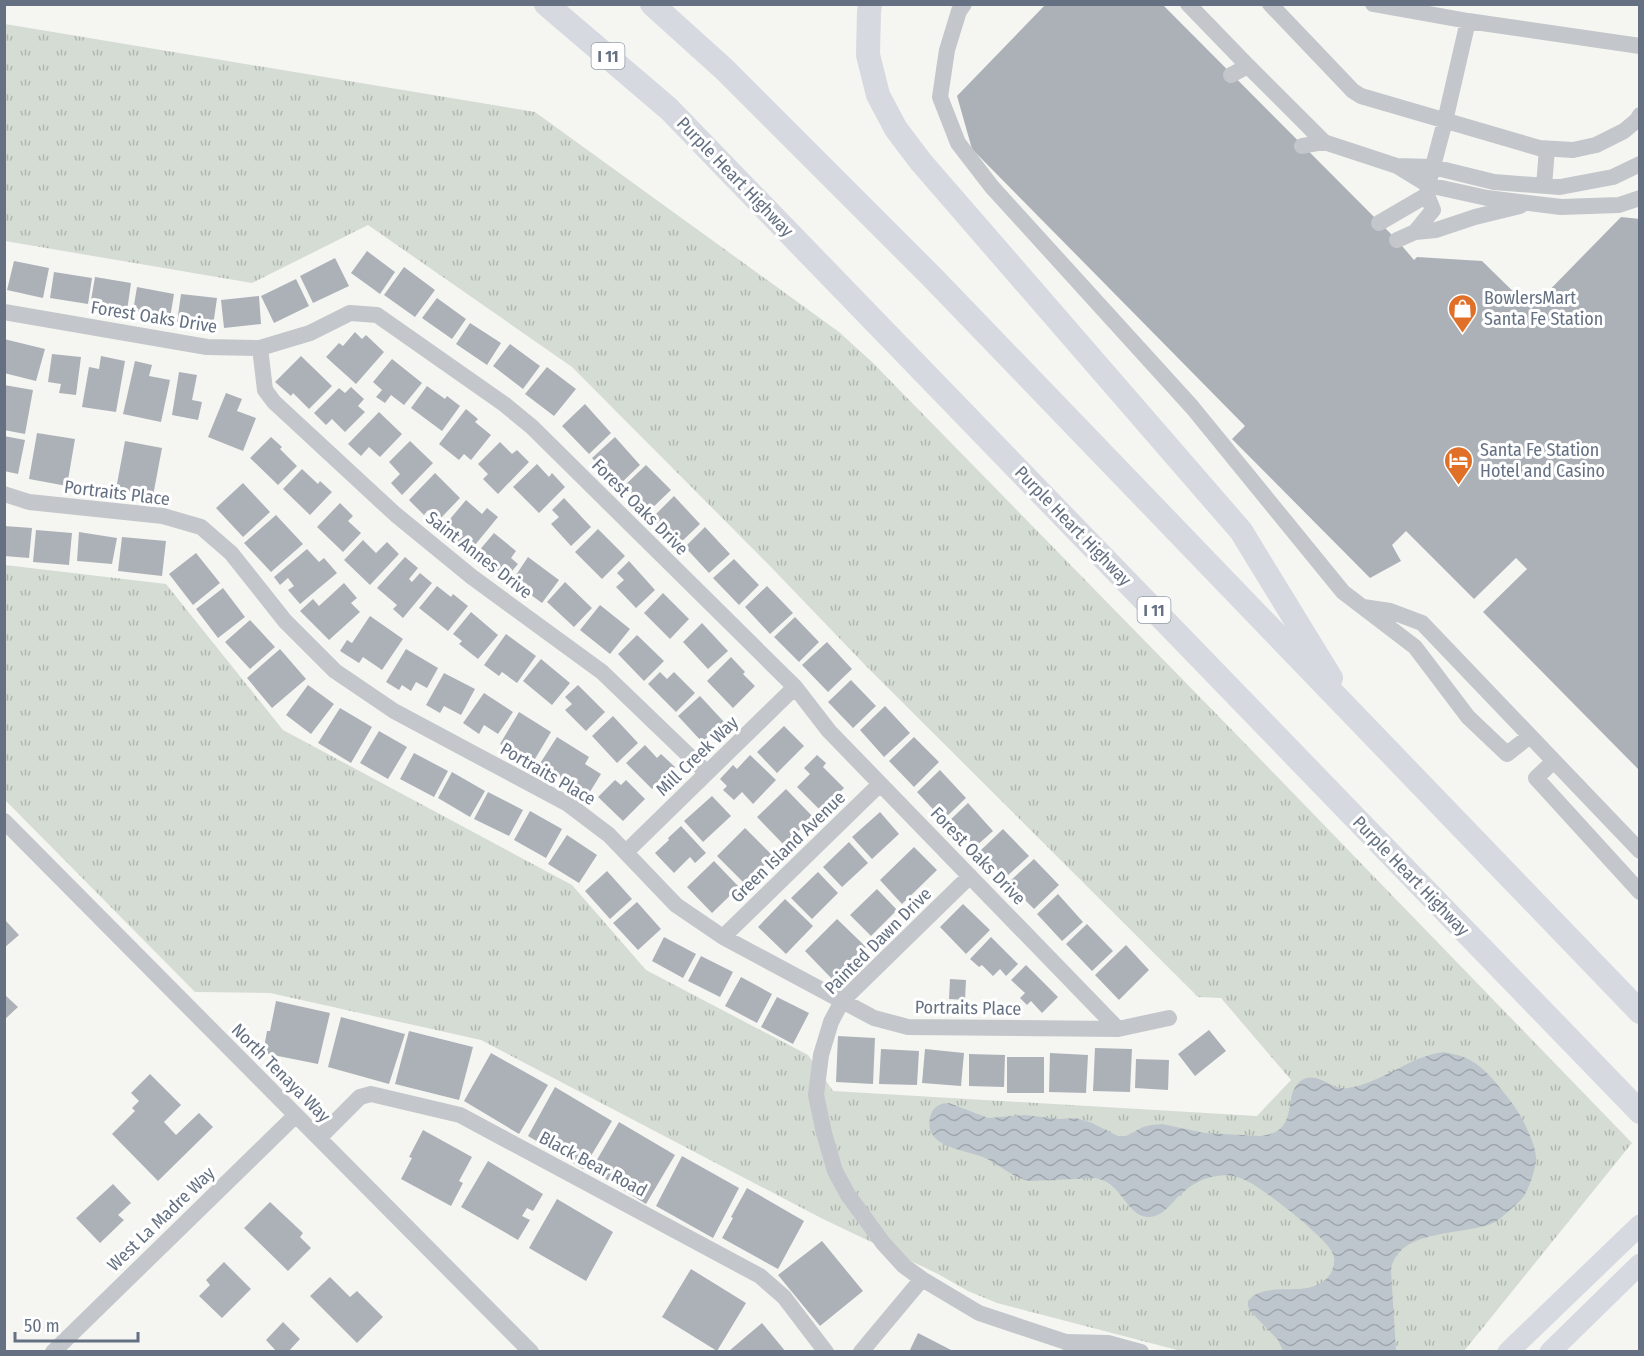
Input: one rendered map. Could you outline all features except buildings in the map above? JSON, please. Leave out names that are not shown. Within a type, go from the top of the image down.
[{"type":"highway","name":"Purple Heart Highway","points":[[546,4],[669,109],[1640,1112]]},
{"type":"highway","points":[[652,4],[724,69],[933,278],[1640,1012]]},
{"type":"highway","points":[[870,4],[868,55],[878,95],[896,129],[921,162],[1241,531],[1354,716]]},
{"type":"main road","points":[[1508,1352],[1640,1225]]},
{"type":"main road","points":[[1550,1352],[1640,1264]]},
{"type":"street","points":[[964,4],[959,11],[947,50],[940,97],[958,143],[992,187],[1192,407],[1343,592],[1415,647],[1468,717],[1508,754],[1530,736]]},
{"type":"street","points":[[1188,4],[1324,142],[1397,166],[1433,167],[1494,182],[1544,186],[1560,187],[1613,177],[1640,164]]},
{"type":"street","points":[[1270,4],[1353,91],[1361,96],[1547,149],[1573,150],[1596,145],[1624,131],[1640,115]]},
{"type":"street","points":[[1373,4],[1467,21],[1640,46]]},
{"type":"street","points":[[1415,232],[1433,210],[1428,190],[1467,21]]},
{"type":"street","points":[[1231,75],[1248,66]]},
{"type":"street","points":[[1302,146],[1324,142]]},
{"type":"street","points":[[1544,186],[1547,149]]},
{"type":"street","points":[[1397,166],[1428,190],[1487,198],[1561,207],[1619,205],[1640,198]]},
{"type":"street","points":[[1379,223],[1428,190]]},
{"type":"street","points":[[1396,240],[1415,232],[1436,230],[1530,203]]},
{"type":"street","name":"Forest Oaks Drive","points":[[4,312],[207,347],[260,348],[310,333],[350,313],[377,315],[504,404],[532,427],[795,687],[829,731],[1118,1029]]},
{"type":"street","name":"Saint Annes Drive","points":[[260,348],[265,390],[274,402],[395,514],[472,577],[602,672],[706,773]]},
{"type":"street","name":"Portraits Place","points":[[4,494],[29,502],[163,516],[201,527],[231,553],[285,621],[335,671],[394,711],[568,804],[609,835],[676,905],[723,938],[874,1018],[908,1027],[1118,1029],[1169,1018]]},
{"type":"street","points":[[1363,608],[1390,611],[1422,623],[1640,851]]},
{"type":"street","name":"Mill Creek Way","points":[[626,852],[795,687]]},
{"type":"street","points":[[1554,761],[1536,778],[1640,892]]},
{"type":"street","name":"Green Island Avenue","points":[[723,938],[880,784]]},
{"type":"street","name":"North Tenaya Way","points":[[4,821],[531,1352]]},
{"type":"street","name":"Painted Dawn Drive","points":[[970,876],[842,1001],[827,1033],[821,1055],[816,1095],[835,1170],[848,1195],[883,1243],[904,1266],[979,1313],[1066,1342],[1081,1352]]},
{"type":"street","name":"Black Bear Road","points":[[319,1138],[360,1097],[371,1094],[460,1115],[760,1276],[784,1298],[826,1352]]},
{"type":"street","name":"West La Madre Way","points":[[53,1352],[296,1115]]},
{"type":"street","points":[[861,1352],[922,1279]]},
{"type":"street","name":"Painted Dawn Drive","points":[[1066,1342],[1108,1343],[1141,1352]]},
{"type":"green space","points":[[5,24],[535,112],[839,332],[872,362],[1632,1143],[1464,1351],[1181,1351],[997,1303],[968,1291],[938,1274],[821,1218],[481,1040],[270,993],[195,992],[5,800],[5,565],[166,584],[283,730],[572,885],[646,970],[808,1055],[833,1091],[1257,1116],[1291,1080],[1221,998],[1198,997],[866,666],[572,367],[368,225],[252,283],[5,241]]},
{"type":"water","points":[[1444,1052],[1473,1061],[1500,1087],[1513,1104],[1530,1135],[1535,1150],[1535,1165],[1524,1196],[1498,1220],[1480,1227],[1418,1240],[1396,1256],[1391,1270],[1396,1351],[1283,1351],[1278,1340],[1250,1311],[1248,1301],[1257,1294],[1267,1291],[1302,1289],[1323,1282],[1332,1271],[1334,1257],[1327,1245],[1307,1225],[1268,1194],[1245,1180],[1225,1175],[1208,1178],[1181,1194],[1159,1215],[1143,1216],[1133,1210],[1110,1184],[1104,1181],[1096,1178],[1030,1181],[1012,1174],[985,1158],[946,1145],[932,1134],[929,1125],[934,1109],[941,1104],[949,1103],[988,1118],[1024,1115],[1059,1119],[1076,1118],[1118,1136],[1126,1136],[1143,1127],[1162,1124],[1205,1133],[1260,1136],[1273,1133],[1282,1127],[1287,1119],[1293,1092],[1304,1079],[1315,1078],[1337,1087],[1348,1088],[1373,1081],[1432,1054]]},
{"type":"place","name":"BowlersMart Santa Fe Station","points":[[1463,334]]},
{"type":"place","name":"Santa Fe Station Hotel and Casino","points":[[1459,486]]}]
